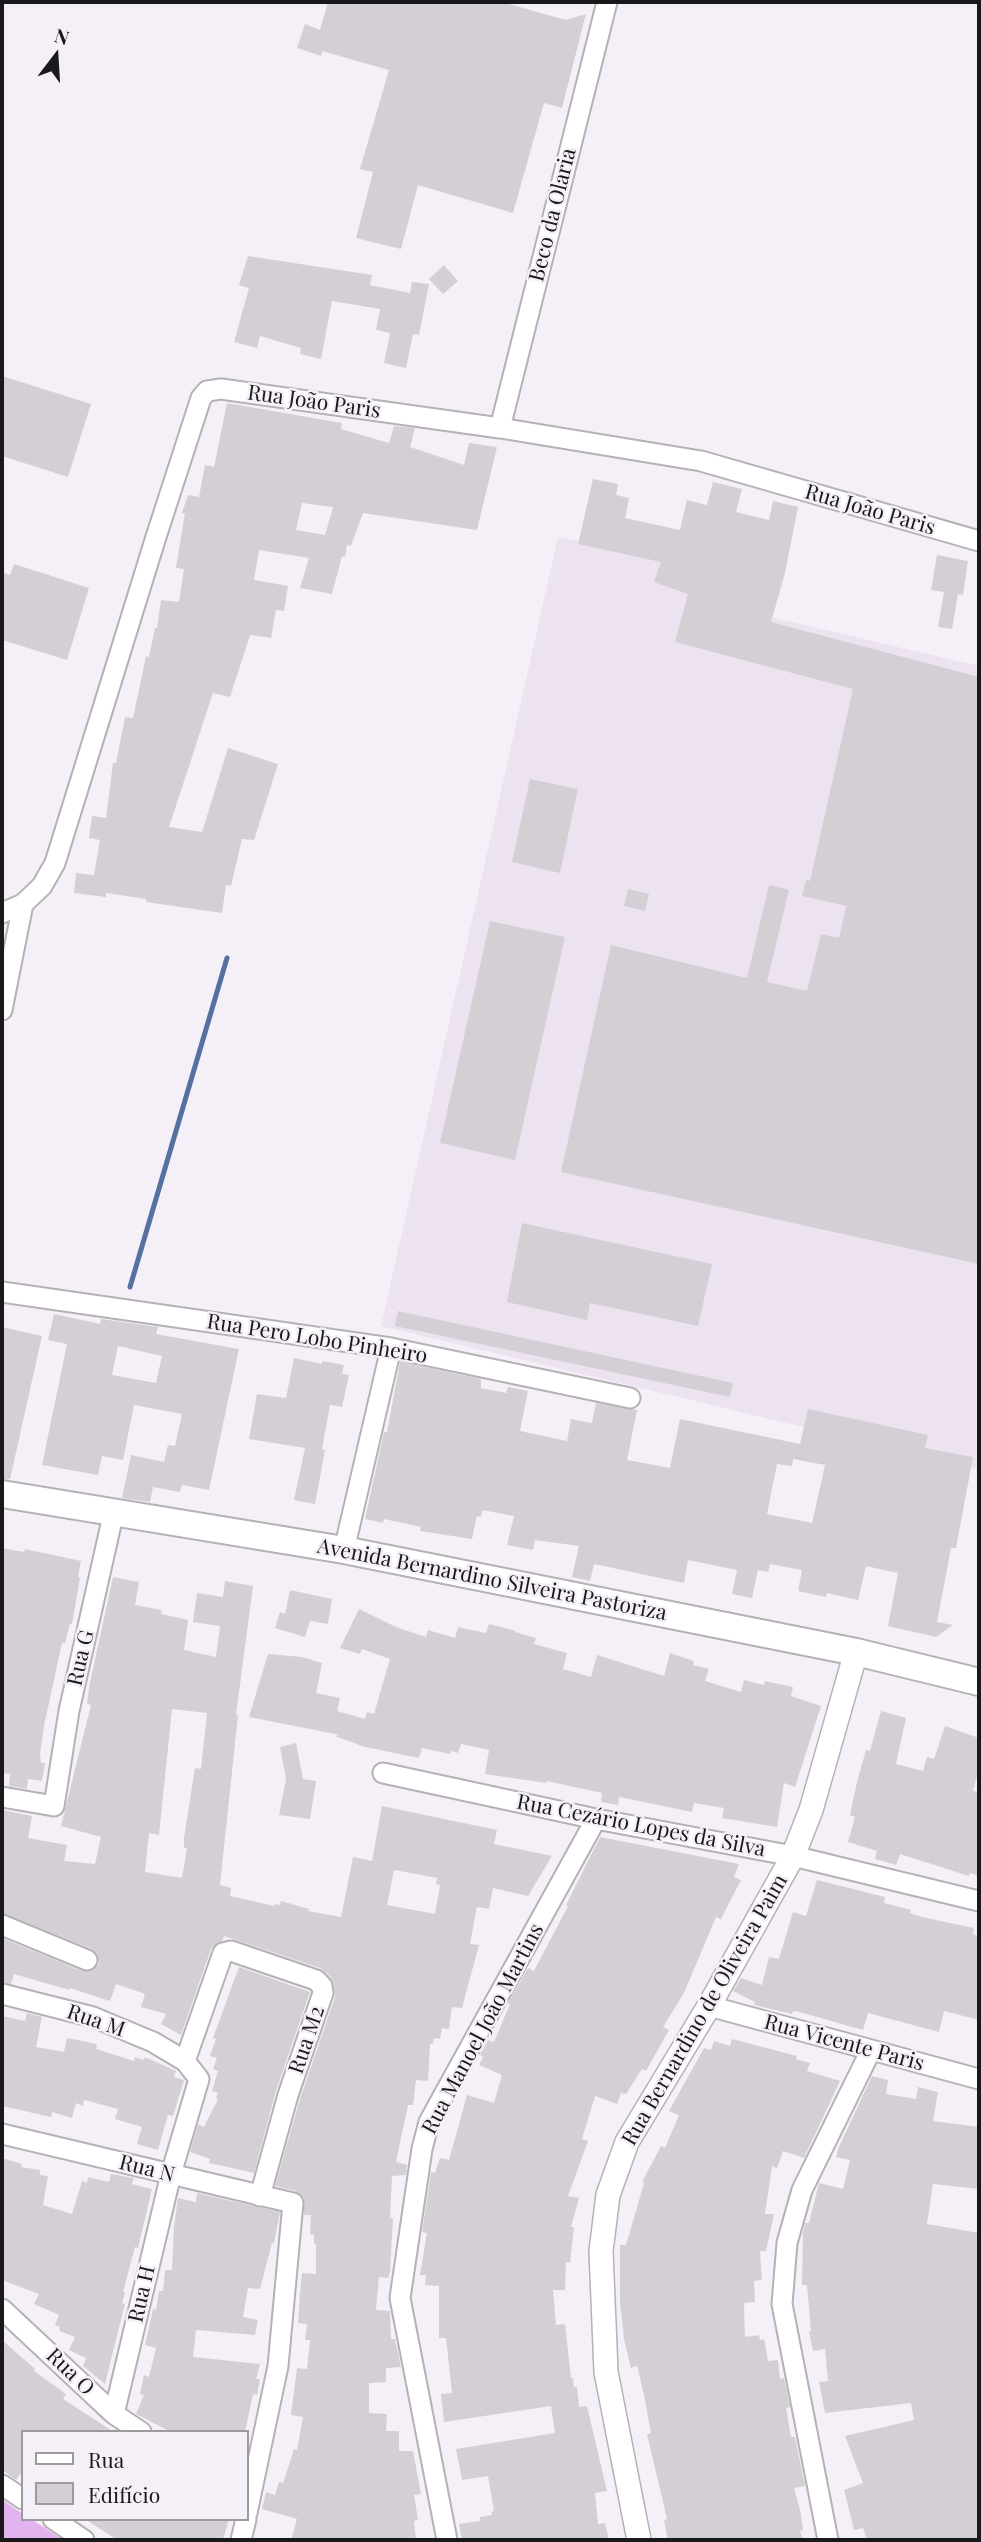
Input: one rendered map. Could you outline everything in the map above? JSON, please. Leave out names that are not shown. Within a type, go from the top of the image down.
[{"type":"main road","name":"Avenida Bernardino Silveira Pastoriza","points":[[2,1494],[344,1550],[856,1652],[979,1682]]},
{"type":"street","name":"Beco da Olaria","points":[[500,428],[607,2]]},
{"type":"street","name":"Rua João Paris","points":[[2,914],[23,904],[42,886],[55,863],[160,525],[201,398],[207,391],[221,389],[500,428],[701,461],[979,541]]},
{"type":"street","points":[[2,1010],[23,904]]},
{"type":"street","name":"Rua Pero Lobo Pinheiro","points":[[2,1292],[391,1348],[630,1398]]},
{"type":"street","points":[[344,1550],[391,1348]]},
{"type":"street","name":"Rua G","points":[[2,1797],[54,1807],[69,1712],[114,1511]]},
{"type":"street","name":"Rua Bernardino de Oliveira Paim","points":[[639,2540],[606,2372],[601,2251],[608,2195],[627,2142],[709,2006],[793,1856],[811,1810],[856,1652]]},
{"type":"street","name":"Rua Cezário Lopes da Silva","points":[[383,1773],[596,1819],[793,1856],[979,1901]]},
{"type":"street","name":"Rua Manoel João Martins","points":[[447,2540],[400,2298],[422,2149],[435,2111],[596,1819]]},
{"type":"street","points":[[2,1925],[87,1960]]},
{"type":"street","name":"Rua M2","points":[[185,2060],[223,1953],[231,1951],[316,1980],[322,1986],[323,1993],[288,2095],[260,2196]]},
{"type":"street","name":"Rua M","points":[[2,1994],[93,2017],[153,2042],[185,2060]]},
{"type":"street","name":"Rua Vicente Paris","points":[[709,2006],[979,2079]]},
{"type":"street","points":[[828,2540],[782,2304],[787,2243],[802,2190],[871,2050]]},
{"type":"street","points":[[171,2174],[199,2079],[185,2060]]},
{"type":"street","name":"Rua N","points":[[2,2134],[293,2203],[278,2366],[249,2491]]},
{"type":"street","name":"Rua H","points":[[114,2414],[171,2174]]},
{"type":"street","name":"Rua O","points":[[2,2309],[114,2414],[138,2430]]},
{"type":"street","points":[[2,2485],[21,2498]]},
{"type":"street","points":[[56,2521],[84,2540]]},
{"type":"street","points":[[242,2540],[246,2521]]},
{"type":"shaded area","points":[[558,537],[698,562],[690,598],[979,666],[979,1469],[381,1326]]},
{"type":"shaded area","points":[[2,2500],[21,2513],[21,2521],[34,2521],[63,2540],[2,2540]]},
{"type":"building","points":[[328,2],[502,2],[566,20],[586,14],[562,108],[544,103],[513,213],[418,185],[401,249],[356,238],[373,172],[360,169],[389,70],[322,51],[321,56],[297,48],[305,24],[320,30]]},
{"type":"building","points":[[248,256],[372,275],[370,285],[410,293],[412,282],[429,284],[419,335],[413,334],[406,368],[384,363],[390,333],[376,330],[380,309],[332,301],[321,359],[300,354],[301,348],[260,336],[257,348],[234,342],[249,288],[239,285]]},
{"type":"building","points":[[444,265],[458,281],[443,294],[429,279]]},
{"type":"building","points":[[2,376],[91,404],[68,477],[2,456]]},
{"type":"building","points":[[227,403],[342,423],[341,429],[389,443],[394,426],[415,428],[410,447],[464,465],[469,443],[497,447],[477,530],[363,513],[351,546],[347,545],[345,557],[342,556],[332,594],[300,588],[309,558],[259,550],[254,580],[288,586],[284,611],[276,610],[271,638],[250,635],[230,697],[213,693],[169,827],[202,832],[228,748],[278,764],[254,840],[242,839],[231,886],[226,885],[222,913],[106,893],[106,897],[74,893],[76,873],[94,875],[100,840],[89,838],[92,816],[106,818],[113,763],[116,763],[125,717],[133,718],[146,656],[149,657],[157,628],[161,600],[179,602],[184,569],[176,568],[185,513],[182,513],[188,495],[199,497],[205,465],[214,467]],"holes":[[[302,503],[333,507],[325,535],[296,530]]]},
{"type":"building","points":[[593,479],[618,484],[616,495],[629,498],[625,518],[680,530],[687,500],[707,505],[713,482],[742,489],[736,512],[769,520],[773,501],[798,507],[785,573],[771,622],[979,677],[979,1264],[561,1172],[611,945],[747,978],[769,885],[789,890],[767,982],[807,991],[821,934],[839,938],[846,906],[802,896],[806,880],[810,881],[853,689],[675,642],[688,594],[654,582],[661,562],[578,544]]},
{"type":"building","points":[[937,555],[968,561],[963,595],[958,594],[952,629],[938,627],[944,592],[931,590]]},
{"type":"building","points":[[14,564],[89,588],[67,660],[2,640],[2,572],[10,575]]},
{"type":"building","points":[[530,779],[578,789],[560,873],[512,862]]},
{"type":"building","points":[[628,889],[649,894],[645,911],[624,906]]},
{"type":"building","points":[[490,921],[565,937],[515,1160],[440,1143]]},
{"type":"building","points":[[522,1223],[712,1264],[698,1326],[590,1303],[587,1320],[507,1302]]},
{"type":"building","points":[[398,1311],[733,1383],[730,1397],[395,1326]]},
{"type":"building","points":[[54,1314],[100,1324],[101,1319],[158,1327],[156,1334],[239,1349],[209,1490],[182,1485],[180,1492],[153,1487],[150,1502],[122,1498],[131,1455],[164,1462],[168,1445],[175,1446],[182,1414],[134,1405],[123,1460],[102,1456],[98,1475],[42,1465],[67,1344],[48,1340]],"holes":[[[118,1346],[162,1356],[156,1383],[112,1375]]]},
{"type":"building","points":[[2,1327],[42,1336],[10,1479],[2,1479]]},
{"type":"building","points":[[294,1358],[344,1365],[342,1374],[349,1375],[342,1407],[330,1405],[315,1504],[294,1500],[305,1448],[249,1439],[257,1394],[286,1398]]},
{"type":"building","points":[[400,1362],[481,1379],[481,1388],[506,1393],[508,1387],[528,1391],[520,1431],[567,1441],[571,1419],[592,1423],[596,1403],[637,1410],[627,1460],[670,1468],[680,1419],[800,1444],[808,1409],[928,1435],[925,1448],[973,1457],[956,1548],[951,1548],[937,1622],[953,1625],[936,1637],[888,1626],[898,1573],[866,1566],[858,1600],[827,1593],[826,1597],[798,1591],[802,1570],[770,1564],[768,1572],[758,1570],[752,1598],[732,1594],[737,1570],[688,1560],[684,1583],[594,1564],[590,1581],[572,1577],[579,1546],[535,1540],[533,1550],[507,1545],[514,1516],[482,1510],[481,1517],[477,1516],[472,1539],[420,1531],[421,1527],[384,1519],[383,1523],[365,1519],[384,1432],[387,1432]],"holes":[[[793,1459],[825,1465],[812,1523],[767,1514],[777,1464],[792,1466]]]},
{"type":"building","points":[[2,1548],[24,1552],[25,1549],[81,1561],[72,1624],[65,1643],[62,1643],[44,1726],[40,1754],[41,1763],[45,1763],[42,1781],[28,1779],[27,1789],[9,1786],[10,1774],[2,1773]]},
{"type":"building","points":[[113,1577],[139,1582],[135,1605],[162,1610],[161,1614],[188,1620],[184,1650],[216,1657],[220,1626],[193,1622],[197,1593],[223,1597],[225,1581],[253,1586],[236,1715],[220,1885],[231,1888],[230,1896],[274,1906],[280,1905],[281,1901],[309,1909],[308,1911],[341,1917],[353,1857],[372,1861],[382,1806],[497,1830],[494,1844],[552,1856],[528,1896],[493,1888],[489,1909],[477,1907],[470,1944],[479,1945],[462,2008],[452,2007],[449,2029],[442,2028],[440,2039],[434,2038],[433,2044],[430,2044],[428,2081],[416,2080],[413,2105],[408,2105],[396,2162],[407,2165],[406,2175],[392,2176],[390,2272],[388,2278],[379,2277],[376,2310],[390,2311],[391,2339],[395,2339],[401,2367],[386,2368],[386,2382],[369,2383],[369,2413],[387,2414],[386,2431],[399,2431],[399,2451],[413,2451],[421,2494],[414,2495],[418,2520],[414,2521],[416,2540],[291,2540],[297,2519],[262,2509],[266,2492],[275,2495],[279,2482],[283,2483],[294,2449],[297,2450],[303,2417],[291,2415],[297,2368],[307,2369],[310,2340],[305,2340],[307,2324],[298,2323],[300,2294],[302,2273],[316,2274],[316,2244],[314,2235],[310,2234],[311,2215],[304,2215],[304,2198],[296,2191],[275,2186],[300,2099],[335,1997],[331,1977],[320,1968],[224,1936],[222,1941],[211,1949],[181,2035],[161,2024],[166,2014],[141,2007],[145,1994],[116,1984],[110,2001],[14,1974],[11,1984],[2,1982],[2,1938],[82,1971],[94,1970],[99,1964],[97,1953],[92,1949],[2,1913],[2,1810],[32,1816],[28,1838],[67,1845],[64,1861],[95,1864],[101,1837],[61,1826],[91,1705],[87,1704]],"holes":[[[172,1709],[207,1713],[201,1769],[195,1768],[184,1838],[184,1848],[187,1848],[182,1878],[145,1872],[149,1833],[159,1835]],[[394,1870],[437,1878],[436,1884],[440,1885],[435,1914],[387,1905]]]},
{"type":"building","points":[[290,1590],[332,1599],[328,1624],[310,1621],[305,1637],[275,1628],[280,1612],[285,1614]]},
{"type":"building","points":[[359,1609],[396,1627],[426,1637],[428,1630],[455,1638],[458,1627],[486,1633],[489,1624],[516,1631],[536,1638],[534,1644],[567,1653],[563,1669],[591,1677],[597,1655],[664,1676],[670,1653],[694,1661],[693,1665],[709,1669],[705,1681],[741,1692],[744,1680],[764,1685],[765,1681],[793,1687],[791,1696],[821,1706],[795,1787],[784,1783],[777,1827],[722,1818],[724,1808],[694,1803],[692,1812],[619,1797],[618,1805],[601,1802],[602,1793],[547,1781],[485,1774],[489,1750],[461,1744],[458,1753],[451,1751],[450,1754],[422,1748],[419,1758],[365,1747],[335,1736],[340,1735],[249,1717],[268,1654],[302,1657],[322,1663],[316,1693],[340,1698],[337,1711],[365,1719],[367,1712],[374,1714],[390,1659],[362,1649],[360,1654],[340,1648]]},
{"type":"building","points":[[881,1711],[906,1718],[896,1764],[923,1771],[927,1757],[934,1759],[945,1726],[979,1738],[979,1769],[973,1791],[979,1792],[979,1876],[970,1873],[969,1876],[900,1854],[896,1865],[875,1859],[877,1851],[848,1842],[855,1817],[850,1815],[857,1782],[866,1750],[870,1751]]},
{"type":"building","points":[[296,1743],[303,1779],[316,1781],[310,1819],[279,1815],[286,1779],[280,1747]]},
{"type":"building","points":[[600,1837],[739,1864],[734,1877],[741,1880],[721,1919],[716,1917],[684,1993],[663,2027],[669,2030],[646,2071],[642,2069],[626,2094],[621,2093],[617,2104],[595,2096],[582,2139],[588,2141],[568,2196],[579,2198],[571,2227],[574,2227],[570,2263],[566,2262],[565,2290],[553,2290],[556,2325],[565,2324],[571,2378],[574,2387],[577,2387],[579,2407],[587,2406],[607,2491],[595,2493],[598,2524],[605,2523],[609,2540],[462,2540],[459,2524],[480,2521],[480,2517],[492,2515],[491,2512],[494,2511],[488,2476],[462,2480],[456,2449],[555,2433],[551,2406],[444,2422],[441,2394],[452,2393],[446,2338],[439,2338],[439,2286],[425,2285],[426,2275],[420,2275],[427,2233],[422,2232],[431,2172],[435,2173],[440,2158],[449,2160],[467,2095],[494,2103],[502,2075],[479,2065],[483,2057],[480,2055],[488,2040],[494,2042],[510,2004],[508,2003],[528,1968],[534,1971]]},
{"type":"building","points":[[817,1880],[885,1897],[884,1903],[911,1910],[910,1913],[922,1917],[974,1928],[973,1934],[979,1936],[979,2020],[944,2011],[939,2032],[868,2013],[863,2030],[799,2012],[793,2011],[792,2014],[754,2005],[755,2002],[733,1991],[741,1978],[762,1985],[769,1957],[779,1959],[793,1912],[806,1916]]},
{"type":"building","points":[[239,1967],[310,1992],[276,2091],[254,2173],[209,2163],[210,2159],[190,2152],[198,2124],[204,2127],[218,2099],[218,2093],[212,2091],[218,2071],[213,2069],[217,2058],[210,2056],[216,2039],[213,2038]]},
{"type":"building","points":[[27,2013],[42,2017],[36,2047],[64,2052],[67,2038],[97,2044],[96,2049],[134,2061],[135,2057],[143,2060],[145,2057],[176,2071],[174,2077],[184,2080],[173,2116],[168,2115],[158,2150],[137,2144],[142,2127],[115,2119],[118,2109],[84,2100],[83,2106],[76,2103],[72,2118],[52,2112],[51,2117],[2,2106],[2,2016],[25,2021]]},
{"type":"building","points":[[732,2039],[797,2056],[796,2059],[810,2063],[807,2071],[840,2081],[804,2158],[783,2151],[777,2168],[772,2166],[765,2214],[774,2214],[766,2251],[760,2251],[762,2280],[754,2281],[755,2302],[744,2303],[745,2337],[759,2335],[760,2340],[764,2339],[768,2361],[778,2360],[780,2379],[784,2378],[790,2407],[786,2408],[791,2437],[795,2437],[805,2486],[794,2488],[801,2514],[803,2530],[800,2531],[803,2540],[668,2540],[664,2520],[667,2519],[647,2434],[651,2433],[644,2395],[637,2366],[631,2368],[624,2339],[620,2302],[620,2245],[626,2245],[644,2183],[642,2182],[661,2146],[665,2148],[679,2115],[669,2111],[704,2048],[711,2050],[714,2041],[730,2046]]},
{"type":"building","points":[[872,2076],[888,2080],[886,2094],[916,2099],[918,2087],[938,2092],[933,2121],[979,2127],[979,2189],[933,2184],[927,2224],[979,2233],[979,2540],[867,2540],[863,2528],[854,2530],[844,2490],[863,2483],[845,2436],[914,2420],[911,2403],[825,2413],[819,2382],[828,2381],[825,2349],[813,2351],[809,2332],[807,2285],[802,2285],[803,2233],[805,2223],[809,2223],[819,2183],[843,2189],[850,2160],[836,2157],[838,2149]]},
{"type":"building","points":[[2,2158],[22,2164],[21,2167],[40,2170],[40,2175],[48,2176],[43,2205],[72,2214],[82,2181],[87,2183],[88,2177],[109,2182],[111,2174],[134,2178],[132,2184],[152,2189],[138,2248],[135,2247],[123,2292],[122,2303],[125,2304],[105,2384],[83,2366],[86,2358],[69,2350],[75,2337],[59,2331],[60,2327],[55,2325],[59,2315],[34,2304],[39,2294],[2,2280]]},
{"type":"building","points":[[197,2193],[280,2212],[260,2289],[248,2288],[243,2317],[258,2320],[255,2335],[196,2330],[193,2357],[260,2364],[256,2379],[260,2379],[257,2395],[253,2394],[245,2430],[167,2430],[136,2414],[144,2395],[140,2394],[144,2375],[149,2377],[156,2348],[145,2345],[153,2309],[156,2310],[159,2291],[163,2291],[165,2270],[172,2270],[178,2198],[196,2202]]},
{"type":"building","points":[[2,2340],[35,2369],[34,2371],[66,2394],[63,2399],[111,2430],[21,2430],[21,2473],[16,2480],[2,2470]]},
{"type":"building","points":[[88,2521],[228,2521],[223,2540],[117,2540]]},
{"type":"waterway","points":[[130,1287],[227,958]]}]
